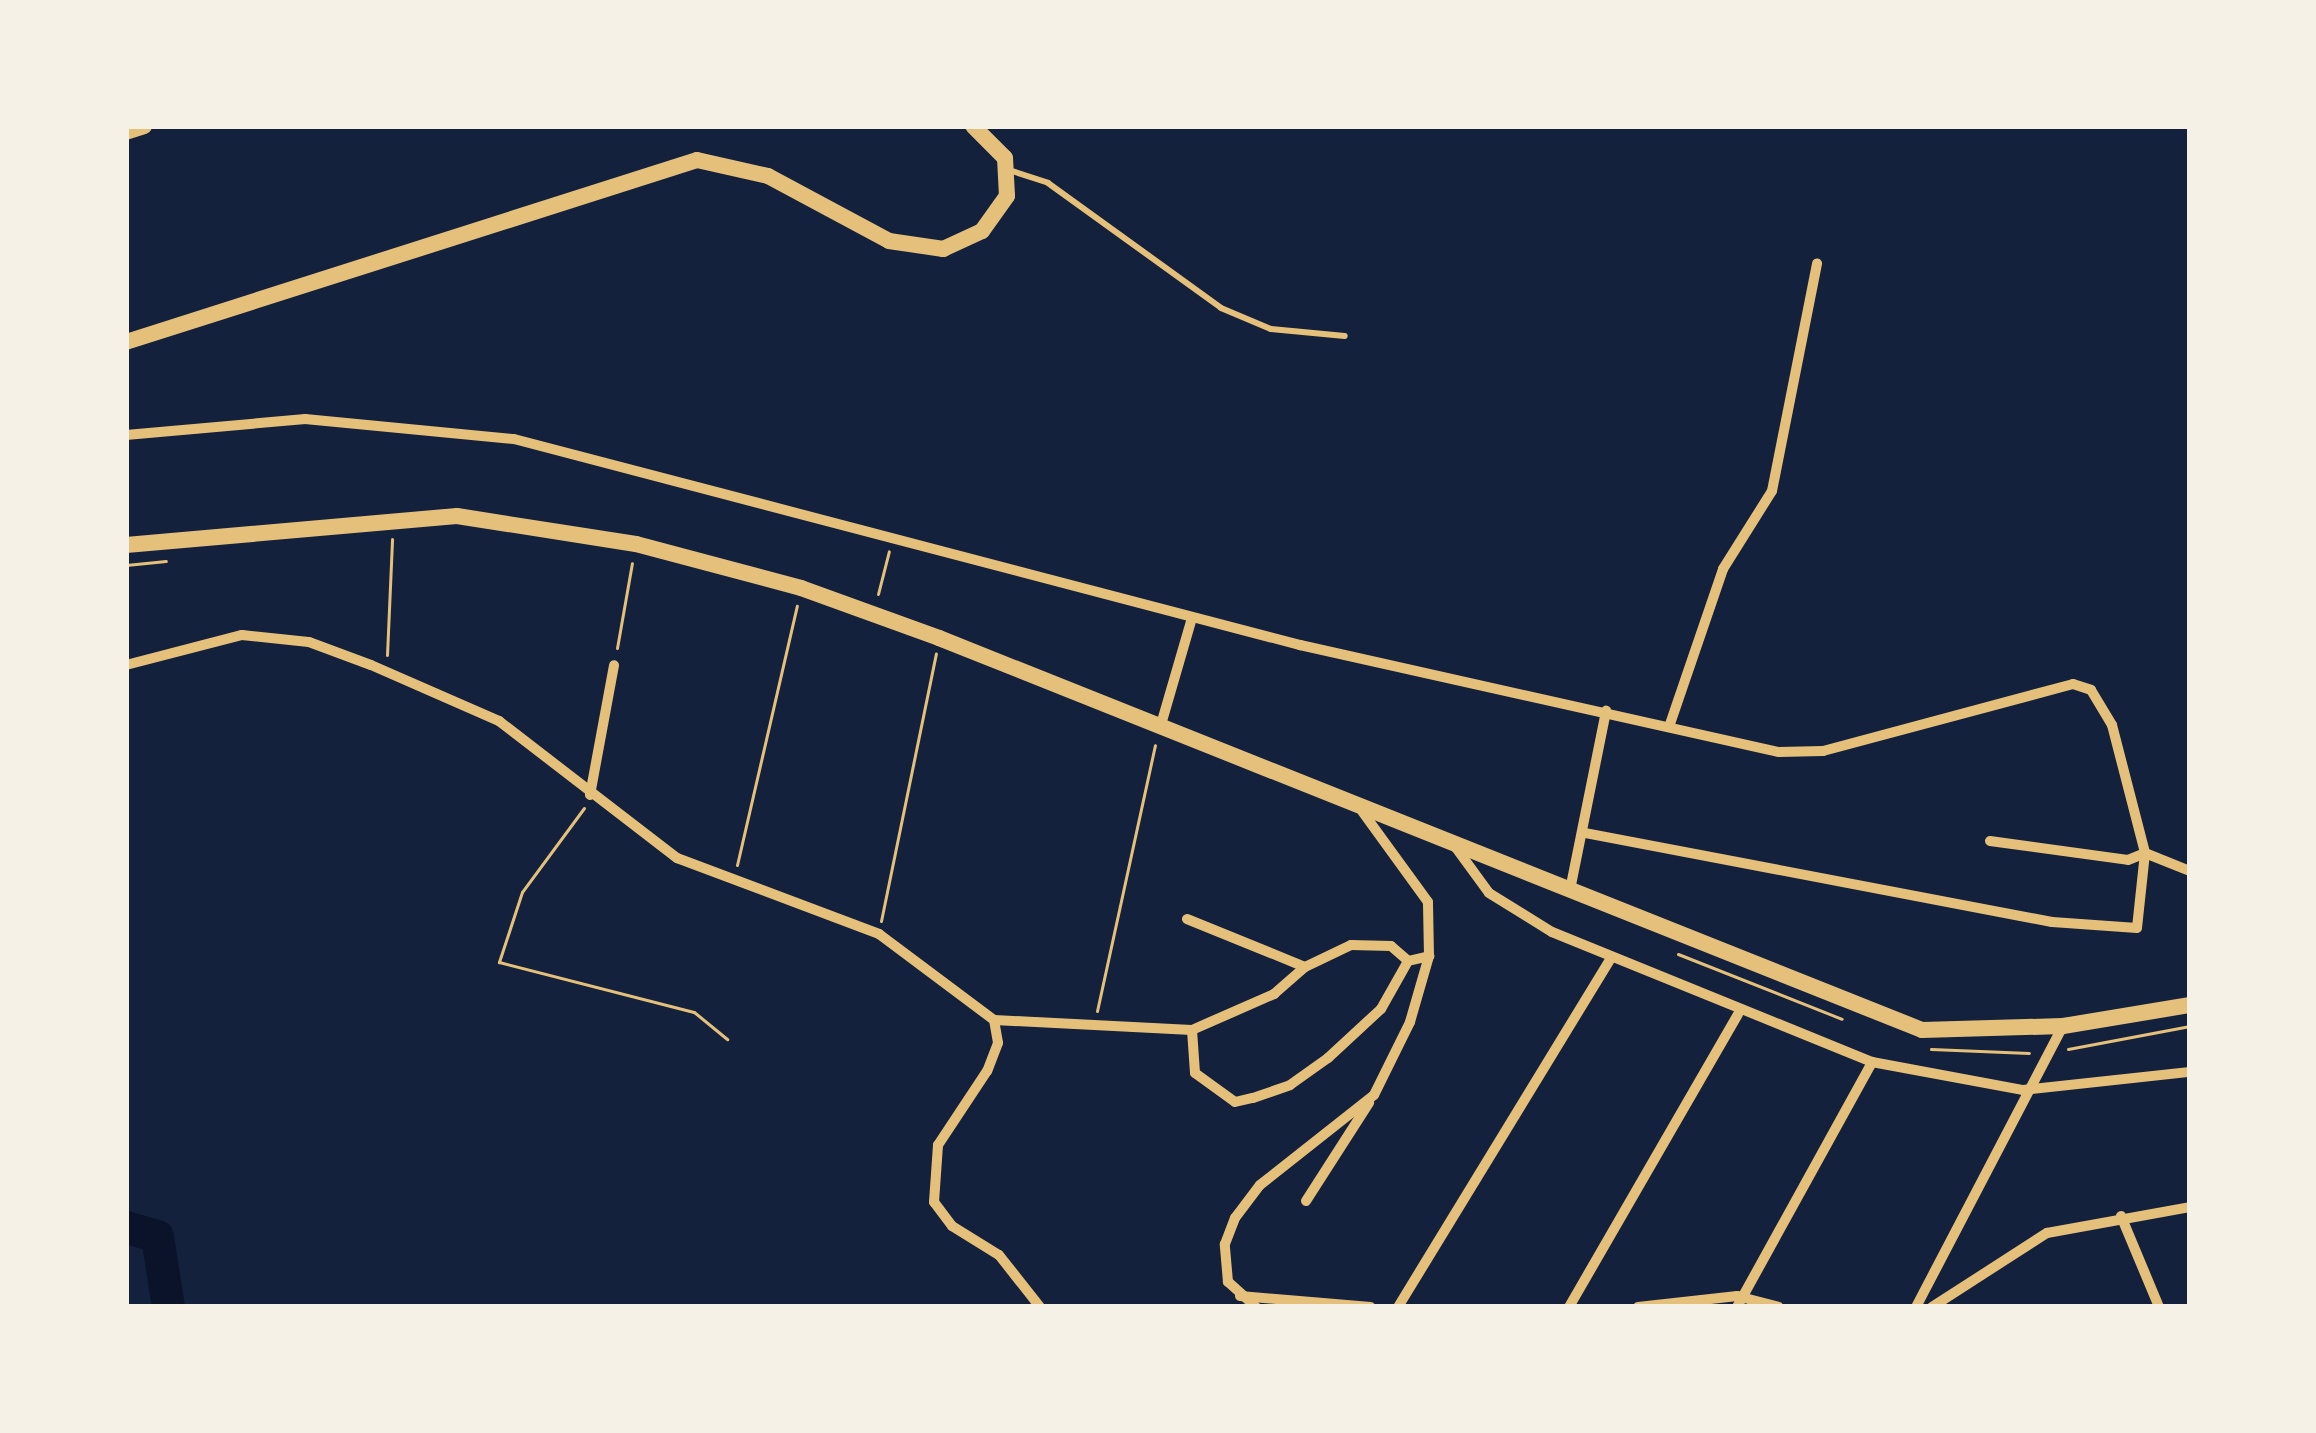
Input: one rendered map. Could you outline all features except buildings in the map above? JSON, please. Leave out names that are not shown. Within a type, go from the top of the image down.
[{"type":"main road","points":[[126,133],[144,126]]},
{"type":"main road","points":[[126,342],[685,162],[754,170],[878,237],[923,249],[951,246],[992,222],[1007,196],[1008,170],[998,147],[973,126]]},
{"type":"main road","points":[[126,545],[392,519],[501,518],[636,544],[874,614],[938,646],[1157,738],[1453,843],[1922,1030],[2062,1027],[2190,1006]]},
{"type":"street","points":[[1670,724],[1723,569],[1772,491],[1817,263]]},
{"type":"street","points":[[126,435],[305,419],[514,439],[1192,618],[1803,754],[2073,684],[2091,690],[2112,725],[2145,853],[2138,928],[2052,922],[1583,833]]},
{"type":"street","points":[[1157,738],[1192,618]]},
{"type":"street","points":[[126,665],[194,642],[274,635],[386,672],[499,722],[562,763],[590,794],[677,858],[878,934],[994,1020],[1192,1030],[1274,994],[1305,967],[1373,941],[1408,962]]},
{"type":"street","points":[[590,794],[614,665]]},
{"type":"street","points":[[1570,890],[1606,712]]},
{"type":"street","points":[[1306,1201],[1374,1095],[1410,1022],[1429,956],[1428,902],[1362,811]]},
{"type":"street","points":[[1990,841],[2128,860],[2145,853],[2190,871]]},
{"type":"street","points":[[1453,843],[1489,893],[1514,912],[1610,960],[1738,1014],[1872,1062],[2023,1090],[2190,1072]]},
{"type":"street","points":[[1187,920],[1305,967]]},
{"type":"street","points":[[1192,1030],[1195,1073],[1234,1102],[1252,1098],[1290,1085],[1328,1058],[1381,1009],[1408,962],[1429,956]]},
{"type":"street","points":[[1398,1307],[1610,960]]},
{"type":"street","points":[[1569,1307],[1738,1014]]},
{"type":"street","points":[[994,1020],[998,1043],[987,1071],[938,1145],[934,1202],[952,1226],[999,1256],[1040,1307]]},
{"type":"street","points":[[1916,1307],[2023,1090],[2062,1027]]},
{"type":"street","points":[[1737,1301],[1872,1062]]},
{"type":"street","points":[[1256,1307],[1237,1296],[1225,1244],[1235,1218],[1260,1185],[1374,1095]]},
{"type":"street","points":[[1931,1307],[2047,1233],[2122,1216],[2190,1208]]},
{"type":"street","points":[[2122,1216],[2159,1307]]},
{"type":"street","points":[[1237,1296],[1371,1307]]},
{"type":"street","points":[[1638,1307],[1737,1301],[1778,1307]]},
{"type":"lane","points":[[1008,170],[1048,183],[1221,308],[1271,329],[1345,336]]},
{"type":"path","points":[[386,672],[392,519]]},
{"type":"path","points":[[874,614],[892,537]]},
{"type":"path","points":[[614,665],[636,544]]},
{"type":"path","points":[[126,565],[181,557]]},
{"type":"path","points":[[734,878],[798,602],[818,609]]},
{"type":"path","points":[[878,934],[938,646],[916,646]]},
{"type":"path","points":[[1094,1025],[1157,738],[1134,736]]},
{"type":"path","points":[[590,794],[522,892],[499,962],[694,1012],[727,1039]]},
{"type":"waterway","points":[[126,1227],[157,1236],[168,1307]]}]
